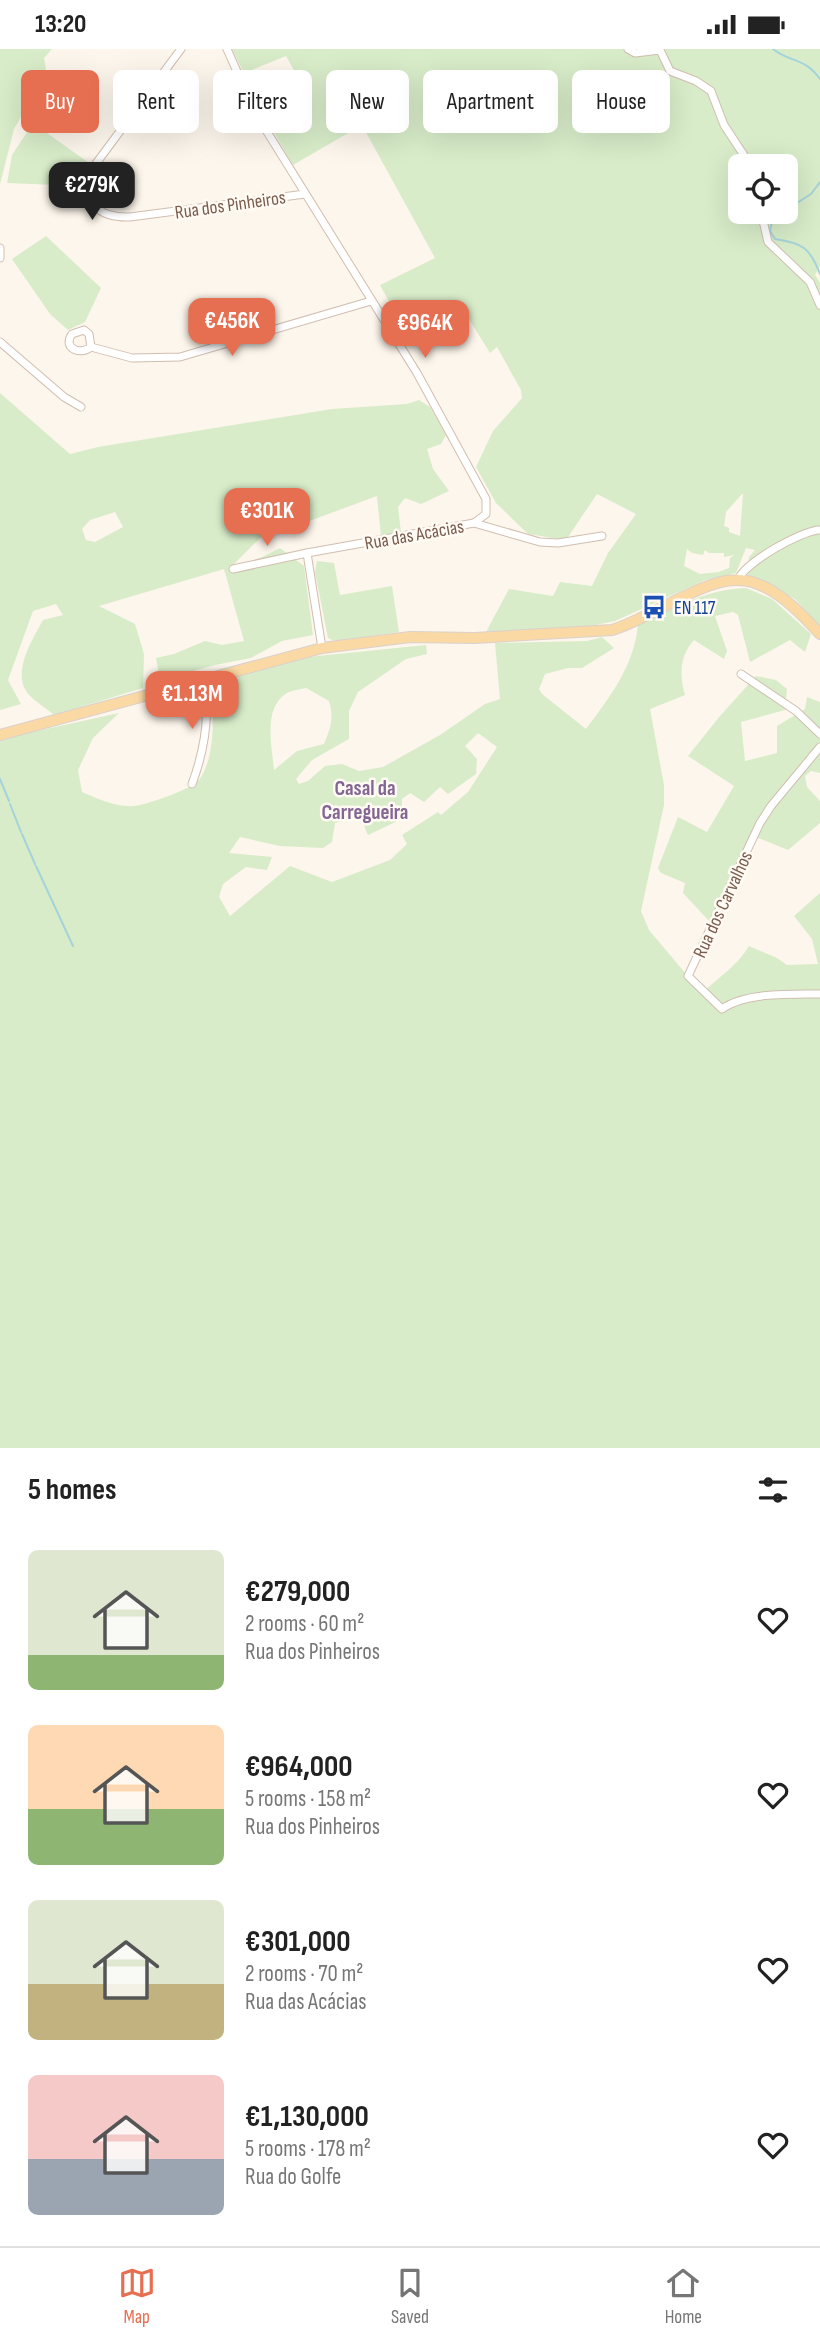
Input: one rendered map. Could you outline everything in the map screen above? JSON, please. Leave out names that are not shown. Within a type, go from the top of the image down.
[{"type":"main road","points":[[0,735],[321,648],[410,637],[486,638],[608,630],[628,624],[707,587],[738,580],[761,586],[779,595],[820,634]]},
{"type":"street","name":"Rua dos Pinheiros","points":[[181,49],[89,173],[87,187],[96,208],[116,218],[305,194]]},
{"type":"street","name":"Rua dos Pinheiros","points":[[227,49],[256,114],[417,373],[486,499],[486,514],[474,523]]},
{"type":"street","points":[[628,49],[635,53],[660,50],[670,71],[696,81],[711,91],[724,125],[743,154]]},
{"type":"street","points":[[764,224],[768,242],[810,282],[820,305]]},
{"type":"street","points":[[0,248],[0,258]]},
{"type":"street","points":[[91,347],[132,358],[180,357],[371,301]]},
{"type":"street","points":[[0,342],[64,397],[80,407]]},
{"type":"street","name":"Rua das Acácias","points":[[233,569],[474,523],[540,542],[558,543],[602,536]]},
{"type":"street","points":[[738,580],[740,573],[797,536],[820,530]]},
{"type":"street","points":[[307,553],[321,648]]},
{"type":"street","points":[[741,674],[796,711],[820,734]]},
{"type":"street","points":[[192,784],[205,744],[207,698],[203,679]]},
{"type":"street","name":"Rua dos Carvalhos","points":[[820,747],[760,823],[688,976],[722,1009],[732,1002],[743,1000],[820,994]]},
{"type":"green space","points":[[0,49],[52,49],[44,58],[45,70],[21,70],[21,117],[14,129],[0,184]]},
{"type":"green space","points":[[232,49],[820,49],[820,266],[815,275],[820,283],[820,627],[795,599],[747,574],[749,557],[755,550],[746,548],[736,573],[705,580],[615,621],[581,628],[486,632],[509,589],[553,596],[560,582],[592,586],[608,553],[636,514],[597,494],[566,540],[528,534],[496,503],[476,467],[493,431],[522,398],[521,390],[497,347],[490,353],[461,306],[409,338],[380,285],[435,258],[366,133],[409,133],[409,70],[326,70],[326,133],[348,133],[293,165],[274,133],[312,133],[312,70],[294,70],[286,56],[251,70],[242,70]],"holes":[[[743,493],[740,536],[729,532],[729,528],[724,526],[726,512]],[[687,549],[703,555],[705,550],[709,553],[724,553],[724,557],[734,555],[730,558],[729,568],[700,574],[684,566]]]},
{"type":"green space","points":[[26,133],[47,133],[89,163],[81,186],[7,183],[12,155]]},
{"type":"green space","points":[[46,236],[101,288],[85,322],[68,330],[50,314],[12,259]]},
{"type":"green space","points":[[0,393],[70,454],[98,447],[332,409],[407,404],[419,400],[430,407],[446,435],[441,444],[427,449],[433,469],[449,491],[421,504],[405,498],[398,507],[401,533],[381,536],[377,496],[312,520],[265,533],[232,566],[260,558],[280,548],[304,566],[313,635],[282,641],[251,658],[160,680],[156,658],[174,654],[205,641],[222,645],[244,641],[224,569],[99,606],[135,624],[144,654],[143,688],[54,715],[27,693],[22,672],[26,654],[43,620],[63,615],[56,604],[33,611],[8,680],[21,704],[0,710]],"holes":[[[115,512],[123,527],[95,542],[86,540],[82,529],[90,520]]]},
{"type":"green space","points":[[317,561],[334,563],[340,595],[392,586],[399,632],[335,641],[328,638],[315,572]]},
{"type":"green space","points":[[746,588],[772,599],[811,634],[805,652],[790,640],[750,662],[738,615],[733,612],[715,616],[727,651],[724,659],[694,640],[686,652],[682,666],[685,695],[650,709],[664,785],[664,805],[641,911],[649,930],[702,993],[734,965],[749,946],[787,965],[818,964],[812,939],[794,916],[820,893],[820,1448],[0,1448],[0,739],[119,713],[93,738],[78,770],[82,792],[114,804],[140,805],[188,788],[199,780],[205,771],[212,733],[210,684],[308,657],[426,645],[427,654],[406,659],[358,692],[349,711],[349,739],[312,760],[296,779],[299,784],[308,781],[325,766],[342,764],[359,771],[383,767],[440,735],[485,704],[500,699],[495,643],[587,641],[602,637],[614,648],[582,668],[568,668],[545,674],[539,689],[586,729],[612,693],[626,667],[636,640],[638,625],[690,601],[732,589]],"holes":[[[306,688],[329,701],[331,707],[330,728],[324,744],[297,751],[274,770],[271,727],[275,706],[289,692]],[[478,733],[497,747],[468,792],[441,815],[438,812],[402,835],[407,844],[390,860],[332,882],[290,866],[230,916],[219,897],[223,884],[246,867],[267,870],[272,857],[229,853],[240,837],[280,846],[323,848],[332,842],[335,823],[360,816],[368,835],[402,819],[402,799],[410,793],[424,802],[440,787],[448,794],[476,774],[477,759],[465,746]]]},
{"type":"green space","points":[[756,676],[776,680],[787,689],[785,710],[741,722],[745,761],[777,753],[777,726],[805,709],[807,697],[820,702],[820,773],[811,771],[805,776],[807,787],[820,801],[820,823],[788,850],[751,835],[709,921],[683,893],[685,883],[661,873],[658,868],[678,817],[707,832],[734,786],[688,756]]},
{"type":"waterway","points":[[773,49],[802,63],[820,79]]},
{"type":"waterway","points":[[798,202],[811,194],[820,182]]},
{"type":"waterway","points":[[771,224],[770,231],[775,239],[804,248],[813,258],[820,274]]},
{"type":"waterway","points":[[0,779],[9,801]]},
{"type":"waterway","points":[[10,804],[21,832]]},
{"type":"waterway","points":[[22,834],[35,864]]},
{"type":"waterway","points":[[36,866],[73,946]]},
{"type":"place","name":"EN 117","points":[[654,607]]},
{"type":"district","name":"Casal da Carregueira","points":[[365,800]]}]
